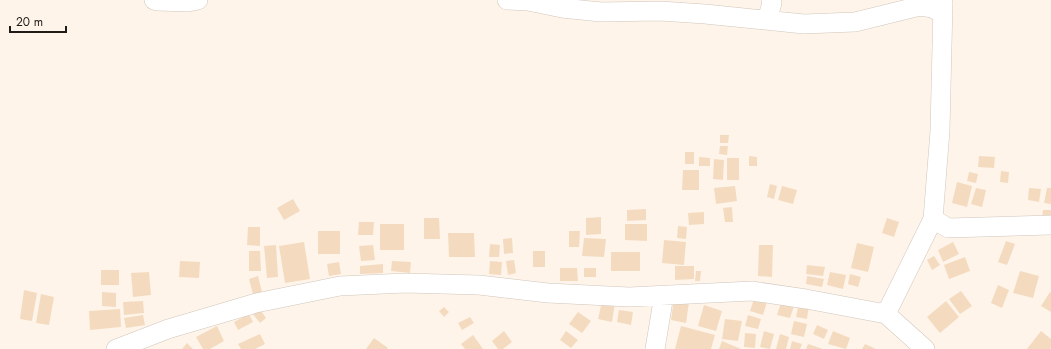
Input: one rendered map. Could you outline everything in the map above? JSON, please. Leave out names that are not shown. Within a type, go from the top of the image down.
[{"type":"street","points":[[154,0],[188,2],[198,0]]},
{"type":"street","points":[[507,0],[528,1],[562,8],[601,12],[660,11],[804,24],[855,22],[920,6],[933,8],[943,7],[940,130],[933,219],[886,314]]},
{"type":"street","points":[[766,20],[772,0]]},
{"type":"street","points":[[933,219],[948,228],[1051,225]]},
{"type":"street","points":[[116,349],[168,329],[256,303],[340,286],[405,283],[479,285],[548,293],[629,297],[752,291],[820,301],[886,314],[925,349]]},
{"type":"street","points":[[655,349],[664,295]]},
{"type":"building","points":[[720,135],[729,135],[728,143],[720,143]]},
{"type":"building","points":[[720,146],[728,146],[727,155],[719,154]]},
{"type":"building","points":[[685,152],[694,152],[694,164],[685,164]]},
{"type":"building","points":[[749,156],[757,157],[757,166],[749,166]]},
{"type":"building","points":[[979,156],[995,157],[994,168],[978,167]]},
{"type":"building","points":[[699,157],[710,158],[710,166],[699,166]]},
{"type":"building","points":[[727,158],[739,158],[739,180],[727,180]]},
{"type":"building","points":[[714,159],[724,160],[723,180],[713,179]]},
{"type":"building","points":[[683,170],[699,170],[699,190],[682,190]]},
{"type":"building","points":[[1001,171],[1009,172],[1008,183],[1000,182]]},
{"type":"building","points":[[969,172],[978,174],[976,183],[967,181]]},
{"type":"building","points":[[957,182],[972,186],[967,207],[952,203]]},
{"type":"building","points":[[770,184],[777,186],[774,199],[767,197]]},
{"type":"building","points":[[735,186],[737,201],[716,204],[714,188]]},
{"type":"building","points":[[782,186],[797,190],[793,204],[778,200]]},
{"type":"building","points":[[976,188],[986,190],[982,207],[971,204]]},
{"type":"building","points":[[1029,188],[1041,189],[1039,202],[1028,200]]},
{"type":"building","points":[[1047,188],[1051,188],[1051,204],[1044,203]]},
{"type":"building","points":[[293,199],[300,211],[284,220],[277,208]]},
{"type":"building","points":[[732,207],[733,222],[725,222],[723,208]]},
{"type":"building","points":[[646,209],[646,220],[627,221],[627,210]]},
{"type":"building","points":[[1043,210],[1051,210],[1051,218],[1042,218]]},
{"type":"building","points":[[704,212],[704,224],[689,225],[688,213]]},
{"type":"building","points":[[601,217],[601,234],[586,235],[586,218]]},
{"type":"building","points":[[424,218],[439,218],[440,239],[424,239]]},
{"type":"building","points":[[887,218],[899,222],[894,237],[882,233]]},
{"type":"building","points":[[359,222],[374,222],[373,235],[358,235]]},
{"type":"building","points":[[380,224],[404,224],[404,250],[380,250]]},
{"type":"building","points":[[625,224],[647,224],[647,241],[625,240]]},
{"type":"building","points":[[678,226],[687,227],[686,239],[677,238]]},
{"type":"building","points":[[248,227],[260,227],[260,246],[247,245]]},
{"type":"building","points":[[318,231],[340,231],[340,254],[318,254]]},
{"type":"building","points":[[569,231],[580,231],[579,247],[569,247]]},
{"type":"building","points":[[448,233],[474,233],[475,257],[449,257]]},
{"type":"building","points":[[512,238],[513,253],[504,254],[503,239]]},
{"type":"building","points":[[584,238],[606,239],[604,257],[582,256]]},
{"type":"building","points":[[664,240],[686,242],[684,265],[662,263]]},
{"type":"building","points":[[1006,241],[1015,244],[1007,265],[998,262]]},
{"type":"building","points":[[304,242],[310,279],[285,283],[279,246]]},
{"type":"building","points":[[953,242],[959,254],[943,262],[938,250]]},
{"type":"building","points":[[857,243],[874,247],[868,272],[851,268]]},
{"type":"building","points":[[490,244],[500,245],[499,257],[489,257]]},
{"type":"building","points":[[276,245],[278,277],[267,278],[264,246]]},
{"type":"building","points":[[373,245],[375,260],[361,261],[359,246]]},
{"type":"building","points":[[759,245],[773,245],[772,277],[758,276]]},
{"type":"building","points":[[249,251],[260,251],[261,271],[249,271]]},
{"type":"building","points":[[533,251],[545,251],[545,267],[533,267]]},
{"type":"building","points":[[611,252],[640,252],[640,271],[611,271]]},
{"type":"building","points":[[934,256],[940,265],[932,270],[927,260]]},
{"type":"building","points":[[965,257],[970,271],[949,279],[944,265]]},
{"type":"building","points":[[514,260],[516,273],[508,275],[506,261]]},
{"type":"building","points":[[180,261],[200,262],[199,278],[179,277]]},
{"type":"building","points":[[392,261],[411,262],[410,273],[391,271]]},
{"type":"building","points":[[490,261],[502,262],[501,275],[489,274]]},
{"type":"building","points":[[339,262],[341,274],[329,276],[327,264]]},
{"type":"building","points":[[383,264],[383,273],[360,274],[360,266]]},
{"type":"building","points":[[807,265],[825,267],[823,276],[806,274]]},
{"type":"building","points":[[675,266],[694,266],[694,279],[675,280]]},
{"type":"building","points":[[560,268],[577,268],[578,281],[560,281]]},
{"type":"building","points":[[584,268],[596,268],[596,277],[584,277]]},
{"type":"building","points":[[101,270],[119,270],[119,285],[101,285]]},
{"type":"building","points":[[696,271],[701,271],[700,281],[695,281]]},
{"type":"building","points":[[1020,271],[1039,276],[1033,298],[1013,293]]},
{"type":"building","points":[[149,272],[151,295],[133,297],[131,273]]},
{"type":"building","points":[[830,272],[846,275],[843,289],[827,285]]},
{"type":"building","points":[[850,274],[861,277],[858,287],[848,284]]},
{"type":"building","points":[[258,276],[262,292],[253,294],[249,279]]},
{"type":"building","points":[[807,276],[824,279],[822,287],[806,284]]},
{"type":"building","points":[[998,285],[1009,290],[1002,308],[991,303]]},
{"type":"building","points":[[24,290],[37,293],[32,321],[20,319]]},
{"type":"building","points":[[961,291],[972,306],[960,314],[949,299]]},
{"type":"building","points":[[102,292],[116,293],[116,307],[102,306]]},
{"type":"building","points":[[1050,292],[1051,293],[1051,312],[1041,306]]},
{"type":"building","points":[[41,294],[54,297],[49,325],[36,323]]},
{"type":"building","points":[[783,296],[796,300],[790,318],[777,315]]},
{"type":"building","points":[[674,299],[689,302],[686,323],[671,320]]},
{"type":"building","points":[[754,299],[767,302],[763,315],[750,311]]},
{"type":"building","points":[[143,301],[144,313],[124,315],[123,302]]},
{"type":"building","points":[[602,301],[615,303],[612,322],[598,319]]},
{"type":"building","points":[[946,301],[959,317],[940,333],[927,317]]},
{"type":"building","points":[[799,302],[809,304],[807,319],[796,317]]},
{"type":"building","points":[[704,305],[722,311],[716,331],[698,326]]},
{"type":"building","points":[[444,307],[449,312],[444,317],[439,311]]},
{"type":"building","points":[[259,308],[266,318],[260,323],[252,313]]},
{"type":"building","points":[[120,309],[121,327],[90,330],[89,311]]},
{"type":"building","points":[[619,310],[633,312],[631,325],[617,322]]},
{"type":"building","points":[[578,312],[591,321],[582,333],[569,324]]},
{"type":"building","points":[[249,314],[253,322],[238,330],[234,322]]},
{"type":"building","points":[[143,315],[145,325],[126,328],[124,318]]},
{"type":"building","points":[[748,315],[761,319],[758,329],[745,326]]},
{"type":"building","points":[[470,317],[474,323],[462,330],[458,323]]},
{"type":"building","points":[[725,319],[742,321],[738,341],[722,339]]},
{"type":"building","points":[[794,321],[807,324],[804,337],[791,334]]},
{"type":"building","points":[[817,325],[828,330],[824,339],[813,334]]},
{"type":"building","points":[[217,326],[224,341],[210,349],[203,349],[196,337]]},
{"type":"building","points":[[681,326],[715,335],[711,349],[675,349]]},
{"type":"building","points":[[504,331],[512,342],[503,349],[498,349],[492,341]]},
{"type":"building","points":[[566,331],[578,340],[571,348],[560,340]]},
{"type":"building","points":[[764,331],[774,334],[770,349],[760,347]]},
{"type":"building","points":[[833,331],[850,338],[846,349],[828,344]]},
{"type":"building","points":[[1041,331],[1051,339],[1050,349],[1027,349]]},
{"type":"building","points":[[745,333],[756,334],[755,348],[744,347]]},
{"type":"building","points":[[260,334],[265,344],[255,349],[241,349],[238,344]]},
{"type":"building","points":[[780,334],[789,337],[786,349],[776,349]]},
{"type":"building","points":[[473,335],[483,349],[465,349],[461,344]]},
{"type":"building","points":[[374,338],[388,348],[366,349]]},
{"type":"building","points":[[722,341],[741,349],[719,349]]},
{"type":"building","points":[[792,341],[802,344],[800,349],[790,349]]},
{"type":"building","points":[[187,343],[193,349],[182,349]]},
{"type":"building","points":[[808,344],[823,349],[806,349]]},
{"type":"building","points":[[865,344],[876,349],[862,349]]}]
